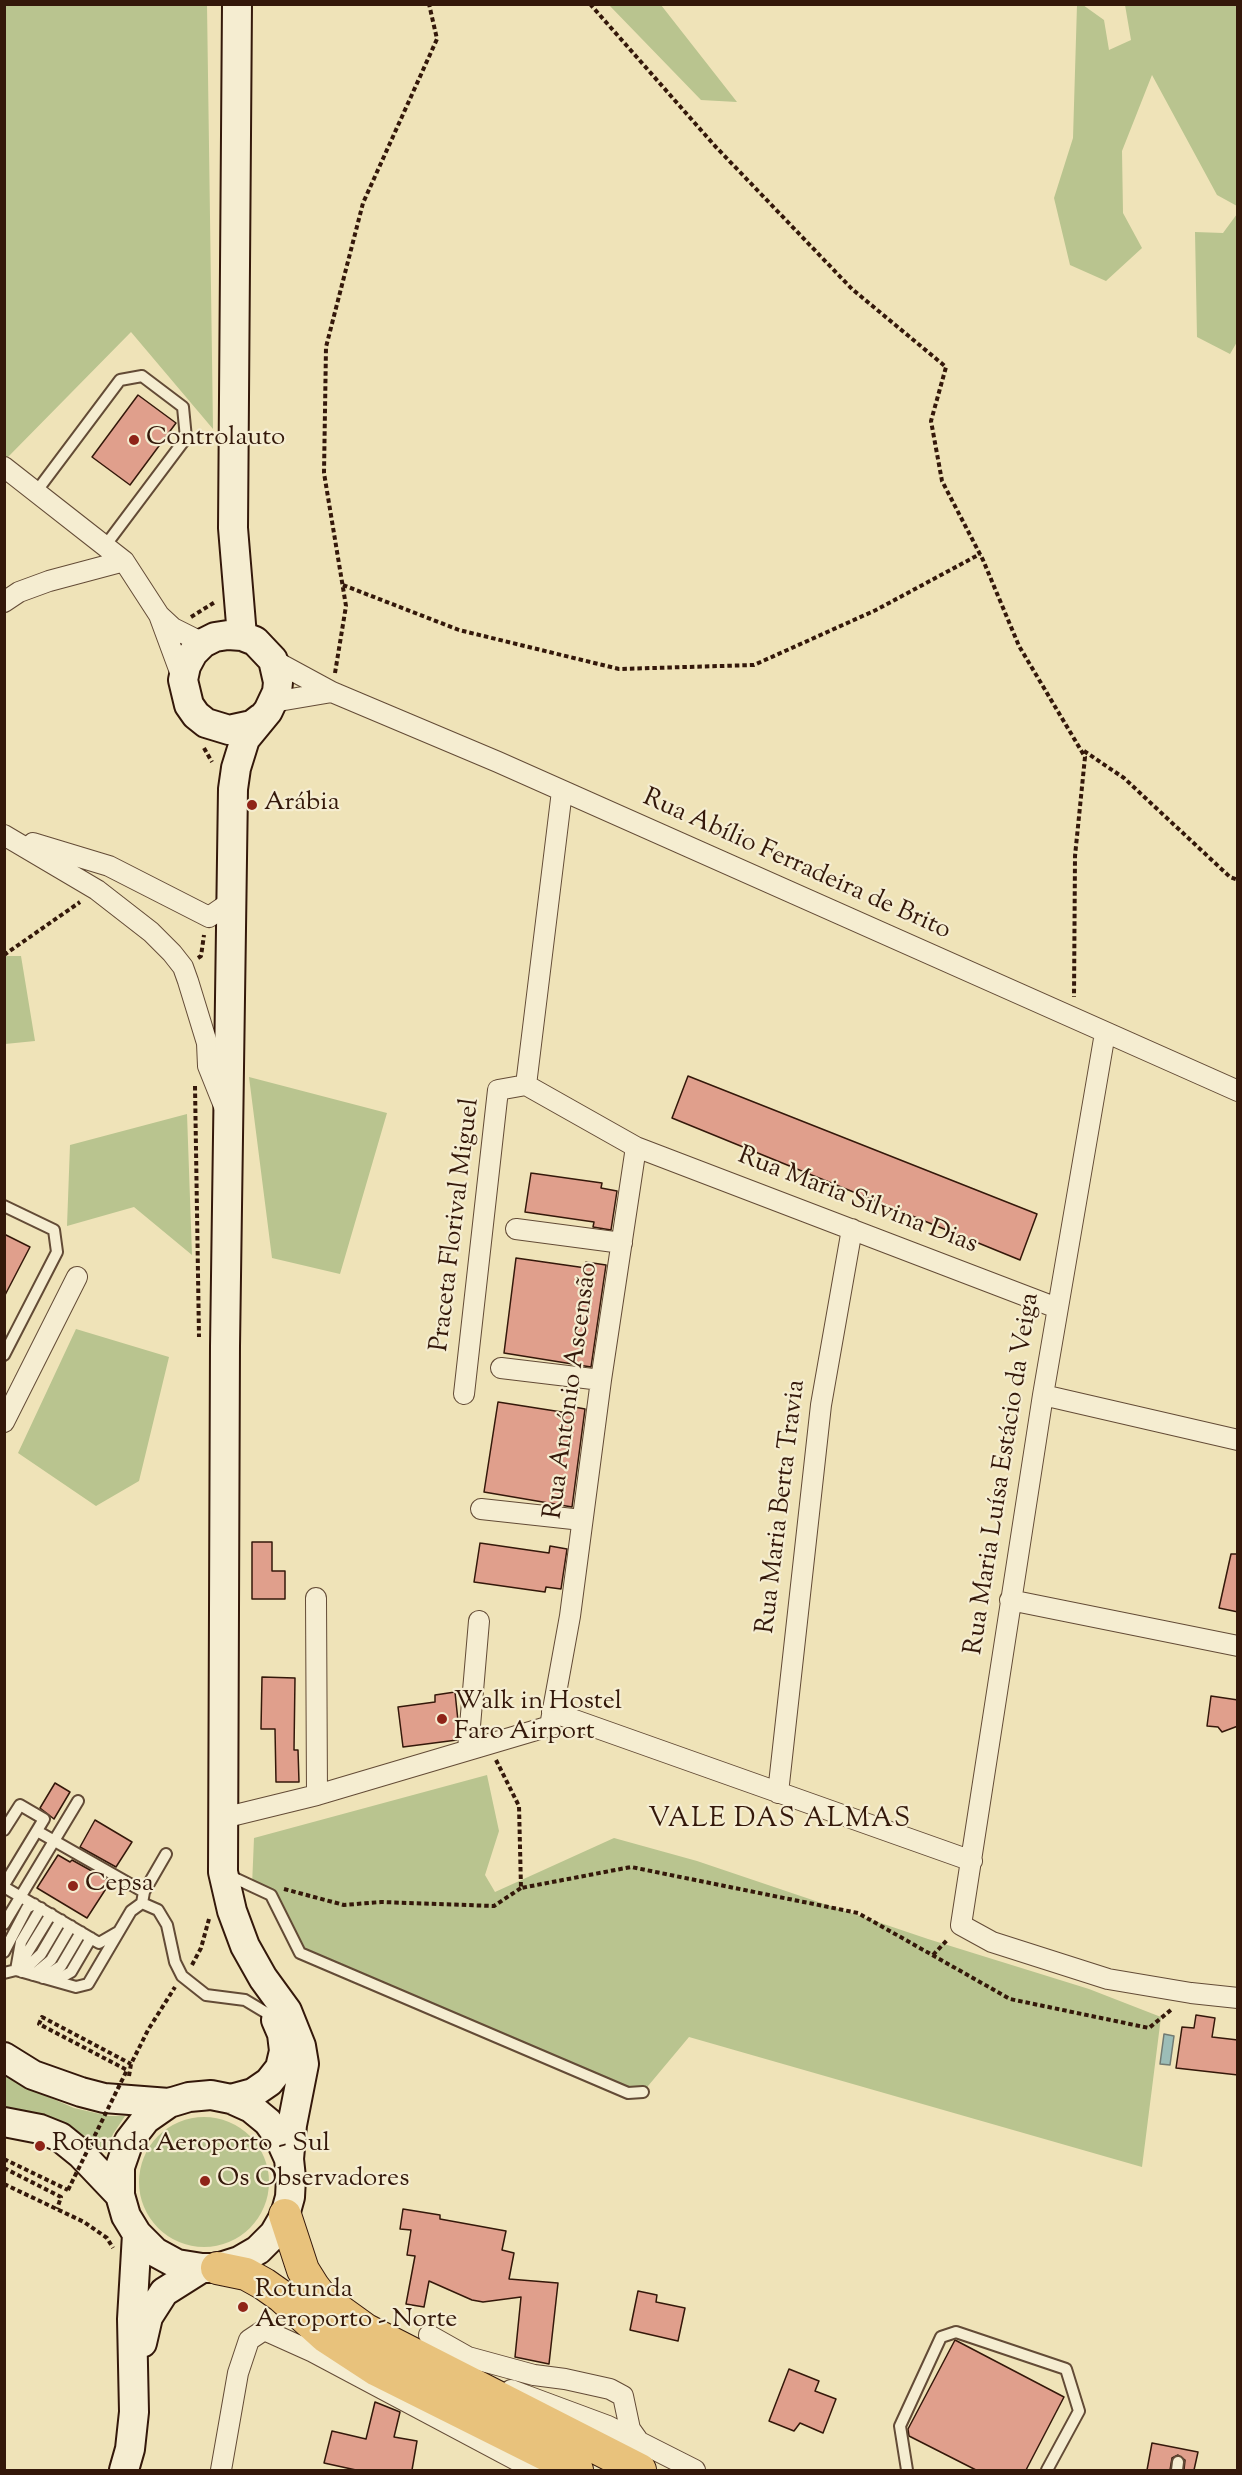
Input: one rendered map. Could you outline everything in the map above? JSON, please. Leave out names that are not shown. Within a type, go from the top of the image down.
[{"type":"main road","points":[[285,2215],[303,2270],[323,2300],[366,2330],[454,2376],[640,2457]]},
{"type":"main road","points":[[210,2268],[246,2274],[281,2296],[325,2336],[377,2370],[577,2470]]},
{"type":"street","points":[[220,639],[233,528],[237,4]]},
{"type":"street","points":[[4,467],[124,561],[159,615],[183,680],[189,705],[206,723],[236,768]]},
{"type":"street","points":[[4,602],[19,592],[49,581],[124,561]]},
{"type":"street","points":[[134,2380],[148,2317],[164,2292],[175,2283],[210,2268],[239,2262],[258,2250],[274,2234],[285,2215],[290,2197],[289,2159],[292,2125],[304,2064],[295,2026],[245,1946],[232,1911],[223,1872],[225,1346],[233,789],[236,768],[245,739],[267,710],[278,682],[273,660],[255,641],[220,639],[173,628],[159,615]]},
{"type":"street","points":[[183,680],[186,666],[193,653],[220,639]]},
{"type":"street","name":"Rua Abílio Ferradeira de Brito","points":[[273,660],[332,692],[562,790],[1238,1091]]},
{"type":"street","points":[[206,723],[229,730],[252,724],[267,710],[332,692]]},
{"type":"street","points":[[562,790],[526,1085],[636,1147]]},
{"type":"street","points":[[4,835],[109,866],[209,917],[232,901]]},
{"type":"street","points":[[4,835],[97,890],[151,932],[172,953],[183,967],[207,1043],[208,1066],[229,1118]]},
{"type":"street","name":"Rua Maria Luísa Estácio da Veiga","points":[[1105,1033],[1057,1308],[961,1925],[992,1942],[1108,1979],[1191,1993]]},
{"type":"street","name":"Praceta Florival Miguel","points":[[464,1394],[498,1090],[526,1085]]},
{"type":"street","name":"Rua Maria Silvina Dias","points":[[636,1147],[1057,1308]]},
{"type":"street","name":"Rua António Ascensão","points":[[552,1712],[570,1616],[601,1380],[636,1147]]},
{"type":"street","points":[[516,1229],[622,1243]]},
{"type":"street","name":"Rua Maria Berta Travia","points":[[778,1793],[820,1405],[852,1229]]},
{"type":"street","points":[[4,1422],[77,1277]]},
{"type":"street","points":[[501,1368],[601,1380]]},
{"type":"street","points":[[1043,1395],[1238,1440]]},
{"type":"street","points":[[482,1509],[582,1520]]},
{"type":"street","points":[[316,1598],[316,1795]]},
{"type":"street","points":[[1010,1600],[1238,1646]]},
{"type":"street","points":[[478,1746],[479,1621]]},
{"type":"street","points":[[223,1818],[316,1795],[550,1726],[552,1712],[972,1861]]},
{"type":"street","points":[[231,2099],[253,2093],[269,2082],[280,2068],[284,2051],[282,2034],[263,1978]]},
{"type":"street","points":[[1191,1993],[1238,1998]]},
{"type":"street","points":[[4,2057],[33,2074],[81,2092],[104,2098],[169,2103]]},
{"type":"street","points":[[210,2268],[177,2264],[155,2252],[137,2234],[126,2216],[120,2195],[120,2167],[129,2141],[146,2119],[169,2103],[189,2097],[211,2095],[231,2099],[251,2108],[268,2122],[280,2139],[289,2159]]},
{"type":"street","points":[[4,2122],[40,2128],[60,2137],[81,2154],[120,2195]]},
{"type":"street","points":[[124,2470],[131,2440],[134,2380],[132,2319],[137,2234]]},
{"type":"street","points":[[221,2470],[238,2373],[249,2340],[264,2330],[313,2352],[535,2470]]},
{"type":"street","points":[[429,2335],[468,2357],[534,2375],[566,2379],[610,2389],[623,2396],[630,2429],[640,2457]]},
{"type":"street","points":[[454,2376],[517,2392],[608,2426],[640,2457],[695,2470]]},
{"type":"street","points":[[406,2386],[430,2415]]},
{"type":"street","points":[[608,2426],[620,2422],[627,2415]]},
{"type":"lane","points":[[36,492],[120,380],[142,376],[183,407],[186,438],[105,546]]},
{"type":"lane","points":[[4,1206],[54,1230],[57,1252],[4,1355]]},
{"type":"lane","points":[[4,1923],[78,1801]]},
{"type":"lane","points":[[4,1830],[20,1804],[44,1819],[4,1886],[99,1943],[118,1932]]},
{"type":"lane","points":[[37,1831],[143,1898],[158,1910],[167,1925],[175,1962],[182,1976],[189,1983],[206,1995],[244,2000],[275,2018]]},
{"type":"lane","points":[[4,1973],[28,1974],[76,1987],[88,1984],[131,1911],[143,1898],[166,1854]]},
{"type":"lane","points":[[223,1872],[271,1894],[300,1953],[628,2093],[643,2092]]},
{"type":"lane","points":[[4,1952],[27,1908],[47,1912]]},
{"type":"lane","points":[[28,1974],[21,1942],[47,1912]]},
{"type":"lane","points":[[28,1974],[41,1954],[47,1912]]},
{"type":"lane","points":[[28,1974],[51,1960],[71,1926]]},
{"type":"lane","points":[[28,1974],[61,1966],[86,1935]]},
{"type":"lane","points":[[55,1981],[71,1972],[86,1935]]},
{"type":"lane","points":[[907,2470],[900,2426],[941,2337],[956,2332],[1066,2369],[1079,2410],[1047,2470]]},
{"type":"path","points":[[332,692],[346,606],[324,473],[326,347],[363,203],[437,39],[429,4]]},
{"type":"path","points":[[590,4],[715,146],[852,290],[946,367],[931,421],[942,481],[980,554],[1019,646],[1085,757],[1075,856],[1074,1019]]},
{"type":"path","points":[[343,585],[459,630],[619,669],[754,665],[876,609],[980,554]]},
{"type":"path","points":[[1081,749],[1124,778],[1230,877],[1238,880]]},
{"type":"path","points":[[4,955],[97,890]]},
{"type":"path","points":[[478,1746],[519,1806],[521,1888]]},
{"type":"path","points":[[271,1894],[279,1887],[296,1894],[344,1905],[381,1902],[494,1906],[521,1888],[631,1867],[858,1913],[1010,1999],[1149,2028],[1191,1993]]},
{"type":"path","points":[[4,2159],[68,2190],[127,2070],[39,2024],[42,2017],[131,2064]]},
{"type":"path","points":[[4,2168],[61,2197],[57,2209],[4,2184]]},
{"type":"green space","points":[[4,5],[207,5],[213,429],[131,332],[7,458],[5,456]]},
{"type":"green space","points":[[609,5],[661,5],[737,102],[701,100]]},
{"type":"green space","points":[[1077,5],[1083,5],[1104,20],[1109,50],[1131,40],[1125,5],[1237,5],[1237,206],[1217,195],[1152,75],[1122,151],[1123,213],[1142,248],[1106,281],[1070,265],[1054,198],[1073,138]]},
{"type":"green space","points":[[1237,214],[1237,342],[1230,354],[1197,337],[1195,232],[1223,233]]},
{"type":"green space","points":[[5,956],[21,956],[35,1041],[5,1044]]},
{"type":"green space","points":[[249,1077],[387,1113],[340,1274],[272,1258]]},
{"type":"green space","points":[[187,1114],[192,1255],[134,1207],[67,1226],[70,1145]]},
{"type":"green space","points":[[76,1329],[169,1357],[139,1481],[96,1506],[18,1453]]},
{"type":"green space","points":[[487,1775],[499,1831],[485,1875],[495,1892],[614,1838],[697,1861],[928,1939],[1089,1989],[1161,2017],[1142,2167],[689,2037],[643,2092],[628,2093],[300,1953],[271,1895],[252,1886],[254,1838]]},
{"type":"green space","points":[[5,2076],[74,2108],[109,2116],[125,2116],[113,2134],[106,2153],[73,2128],[51,2117],[5,2108]]},
{"type":"green space","points":[[204,2117],[229,2122],[250,2136],[264,2157],[269,2182],[264,2207],[250,2228],[229,2242],[204,2247],[179,2242],[158,2228],[144,2207],[139,2182],[144,2157],[158,2136],[179,2122]]},
{"type":"water","points":[[1164,2034],[1174,2036],[1170,2065],[1160,2064]]},
{"type":"building","name":"Controlauto","points":[[138,395],[176,423],[130,485],[92,457]]},
{"type":"building","points":[[688,1076],[1037,1214],[1020,1260],[672,1118]]},
{"type":"building","points":[[531,1173],[602,1183],[601,1188],[617,1191],[611,1230],[593,1227],[594,1222],[525,1212]]},
{"type":"building","points":[[4,1234],[30,1247],[4,1297]]},
{"type":"building","points":[[516,1258],[586,1268],[586,1262],[606,1265],[591,1367],[504,1353]]},
{"type":"building","points":[[498,1402],[568,1413],[569,1406],[585,1409],[572,1507],[484,1492]]},
{"type":"building","points":[[252,1542],[272,1542],[272,1571],[285,1571],[285,1599],[252,1599]]},
{"type":"building","points":[[480,1543],[549,1553],[550,1546],[567,1549],[561,1589],[546,1587],[545,1592],[474,1582]]},
{"type":"building","points":[[1231,1554],[1238,1554],[1238,1612],[1219,1608]]},
{"type":"building","points":[[262,1677],[295,1678],[294,1750],[298,1750],[299,1782],[276,1782],[275,1729],[261,1729]]},
{"type":"building","name":"Walk in Hostel Faro Airport","points":[[455,1692],[457,1740],[403,1747],[398,1707],[435,1702],[435,1695]]},
{"type":"building","points":[[1211,1696],[1238,1700],[1238,1726],[1222,1732],[1218,1727],[1207,1726]]},
{"type":"building","points":[[55,1783],[70,1792],[54,1819],[40,1808]]},
{"type":"building","points":[[95,1820],[132,1842],[116,1867],[80,1847]]},
{"type":"building","name":"Cepsa","points":[[58,1855],[108,1880],[109,1884],[87,1918],[37,1888]]},
{"type":"building","points":[[1196,2015],[1215,2018],[1212,2037],[1238,2040],[1238,2075],[1176,2068],[1182,2027],[1194,2028]]},
{"type":"building","points":[[403,2209],[440,2215],[440,2219],[506,2231],[502,2250],[514,2253],[509,2279],[558,2283],[549,2364],[515,2357],[521,2297],[483,2302],[472,2300],[429,2281],[424,2307],[406,2304],[415,2256],[407,2255],[411,2230],[400,2229]]},
{"type":"building","points":[[638,2291],[657,2295],[656,2302],[685,2308],[678,2341],[630,2330]]},
{"type":"building","points":[[955,2340],[1064,2397],[1026,2470],[976,2470],[909,2436],[908,2429]]},
{"type":"building","points":[[789,2369],[819,2381],[815,2391],[836,2399],[823,2433],[800,2423],[794,2431],[769,2421]]},
{"type":"building","points":[[375,2402],[400,2412],[394,2437],[417,2441],[412,2470],[356,2470],[324,2463],[332,2431],[366,2439]]},
{"type":"building","points":[[1152,2443],[1198,2452],[1194,2470],[1184,2470],[1185,2460],[1178,2455],[1172,2458],[1170,2470],[1147,2470]]},
{"type":"place","name":"Controlauto","points":[[134,440]]},
{"type":"place","name":"Arábia","points":[[252,805]]},
{"type":"place","name":"Walk in Hostel Faro Airport","points":[[442,1719]]},
{"type":"place","name":"Cepsa","points":[[73,1886]]},
{"type":"place","name":"Rotunda Aeroporto - Sul","points":[[40,2146]]},
{"type":"place","name":"Os Observadores","points":[[205,2181]]},
{"type":"place","name":"Rotunda Aeroporto - Norte","points":[[243,2307]]},
{"type":"district","name":"VALE DAS ALMAS","points":[[780,1821]]}]
